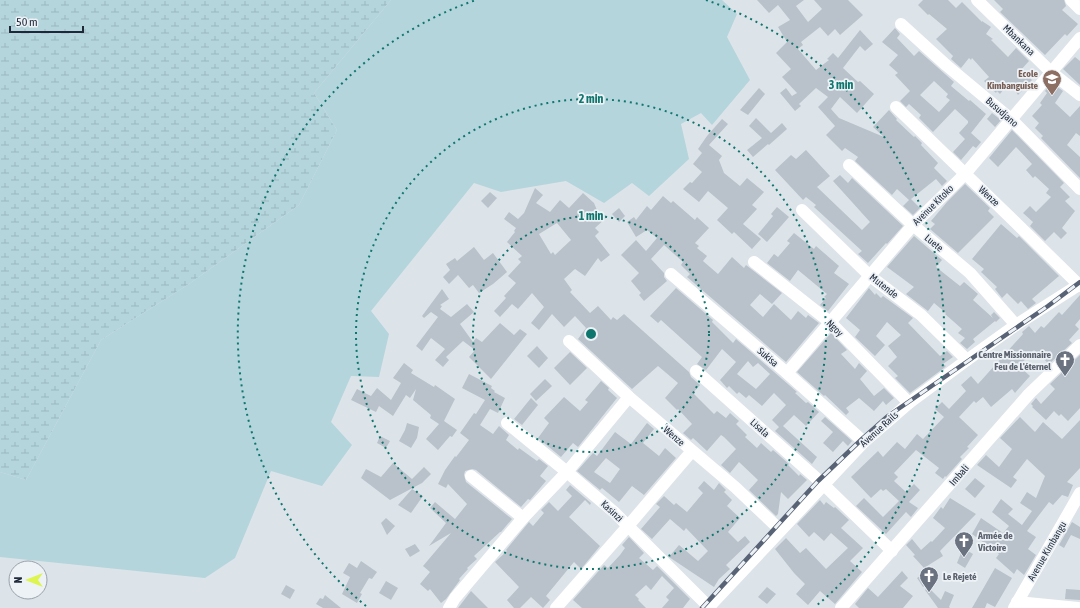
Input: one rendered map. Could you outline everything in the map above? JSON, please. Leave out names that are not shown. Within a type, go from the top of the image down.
[{"type":"street","name":"Mbankana","points":[[977,0],[1051,72],[1080,95]]},
{"type":"street","points":[[1071,0],[1080,9]]},
{"type":"street","name":"Busudjano","points":[[901,24],[946,65],[1011,119],[1080,189]]},
{"type":"street","name":"Avenue Kitoko","points":[[787,373],[913,225],[965,174],[1080,38]]},
{"type":"street","name":"Wenze","points":[[896,107],[1080,285]]},
{"type":"street","name":"Luete","points":[[849,165],[913,225],[970,273],[1016,325]]},
{"type":"street","name":"Mutende","points":[[802,210],[870,276],[921,315],[967,360]]},
{"type":"street","name":"Ngoy","points":[[754,262],[831,323],[909,403]]},
{"type":"street","name":"Sukisa","points":[[671,274],[787,373],[864,442]]},
{"type":"street","name":"Avenue Rails","points":[[708,607],[864,442],[909,403],[1016,325],[1080,285]]},
{"type":"street","name":"Wenze","points":[[569,341],[630,397],[735,487],[781,529]]},
{"type":"street","name":"Imbali","points":[[841,608],[1030,394],[1080,345]]},
{"type":"street","name":"Lisala","points":[[696,371],[824,485],[892,551]]},
{"type":"street","points":[[450,608],[456,598],[523,518],[567,472],[630,397]]},
{"type":"street","name":"Kasinzi","points":[[507,423],[614,512],[708,607]]},
{"type":"street","points":[[556,608],[692,450]]},
{"type":"street","points":[[471,476],[523,518]]},
{"type":"street","name":"Avenue Kimbangu","points":[[1015,605],[1080,493]]},
{"type":"street","points":[[1015,605],[1078,608]]},
{"type":"green space","points":[[0,0],[391,0],[314,93],[337,130],[299,205],[189,284],[101,340],[26,480],[0,472]]},
{"type":"green space","points":[[391,0],[722,0],[737,14],[727,37],[750,80],[712,125],[701,113],[681,124],[689,159],[649,196],[632,183],[604,203],[566,181],[501,192],[474,183],[371,311],[389,334],[379,377],[351,376],[331,422],[352,445],[322,486],[271,471],[235,558],[205,578],[48,562],[48,560],[0,557],[0,472],[26,480],[101,340],[189,284],[299,205],[337,130],[314,93]]},
{"type":"building","points":[[757,0],[804,0],[796,6],[808,22],[822,9],[814,0],[848,0],[863,15],[840,35],[835,29],[828,36],[820,27],[801,42],[803,45],[798,49],[816,70],[829,60],[827,59],[833,53],[838,58],[860,30],[873,44],[865,51],[860,46],[843,68],[874,94],[857,113],[840,97],[831,109],[839,118],[884,137],[873,127],[889,110],[897,119],[896,120],[922,143],[921,145],[938,163],[934,168],[947,181],[942,186],[936,179],[911,199],[920,208],[913,215],[903,206],[909,200],[897,189],[892,195],[855,161],[858,157],[845,148],[842,151],[826,135],[835,126],[818,107],[828,97],[816,88],[799,104],[801,106],[795,111],[780,93],[786,88],[792,96],[797,93],[782,77],[791,69],[776,53],[787,42],[778,27],[790,20],[778,5],[769,13]]},
{"type":"building","points":[[923,0],[948,0],[956,8],[962,2],[982,22],[991,27],[986,34],[993,39],[991,40],[1008,57],[1016,48],[1029,61],[1021,70],[1032,80],[1018,95],[1009,82],[1000,94],[997,91],[996,93],[984,81],[989,77],[972,58],[971,60],[969,58],[961,68],[951,59],[953,56],[936,39],[947,29],[929,14],[928,15],[918,5]]},
{"type":"building","points":[[994,0],[1064,0],[1066,6],[1062,10],[1078,24],[1067,36],[1065,34],[1045,55],[1000,12],[1003,9]]},
{"type":"building","points":[[895,28],[900,34],[897,38],[914,56],[919,51],[954,82],[951,86],[986,114],[971,133],[981,142],[976,148],[973,146],[961,160],[953,152],[965,139],[959,133],[968,121],[955,109],[933,132],[919,118],[921,115],[909,104],[906,107],[900,101],[910,91],[895,75],[898,73],[889,65],[898,55],[882,42]],"holes":[[[934,81],[948,94],[946,97],[950,100],[939,112],[920,95]]]},
{"type":"building","points":[[1075,57],[1080,61],[1080,85],[1063,69]]},
{"type":"building","points":[[1052,83],[1063,91],[1055,103],[1070,117],[1080,106],[1080,136],[1076,133],[1067,145],[1080,157],[1080,178],[1041,138],[1043,136],[1035,128],[1039,123],[1032,116],[1042,105],[1040,103],[1047,93],[1045,91]]},
{"type":"building","points":[[759,88],[765,94],[748,115],[740,110]]},
{"type":"building","points":[[992,113],[1001,120],[995,127],[987,119]]},
{"type":"building","points":[[756,118],[771,133],[782,123],[787,129],[753,157],[747,150],[762,138],[749,126]]},
{"type":"building","points":[[722,119],[728,124],[709,145],[722,156],[719,160],[724,173],[740,186],[747,178],[764,192],[752,205],[757,209],[743,224],[761,239],[752,249],[734,232],[732,234],[717,220],[728,208],[708,191],[699,202],[683,189],[690,182],[692,183],[702,172],[693,164],[702,153],[698,149]]},
{"type":"building","points":[[1012,130],[1064,183],[1060,187],[1070,197],[1065,201],[1075,211],[1062,228],[1067,233],[1061,239],[1054,232],[1045,241],[1030,226],[1033,222],[1023,213],[1030,206],[1036,212],[1051,197],[1046,193],[1049,189],[1035,176],[1033,178],[1026,170],[1032,164],[1016,147],[998,167],[989,158]]},
{"type":"building","points":[[806,150],[830,176],[817,187],[862,230],[870,222],[833,181],[840,175],[848,183],[852,178],[903,226],[868,263],[858,254],[862,251],[814,207],[816,205],[806,197],[803,200],[775,170],[791,155],[796,159]]},
{"type":"building","points":[[965,184],[990,208],[988,211],[994,217],[958,253],[930,229],[935,224],[931,221]]},
{"type":"building","points":[[535,188],[543,195],[536,203],[550,212],[560,200],[569,208],[583,193],[594,203],[599,215],[602,212],[607,217],[595,228],[599,232],[595,236],[610,255],[601,262],[598,258],[585,276],[575,269],[564,279],[572,290],[570,292],[590,313],[598,306],[611,320],[613,317],[617,320],[624,314],[689,372],[691,377],[700,385],[693,393],[714,414],[717,411],[726,418],[730,413],[739,421],[736,424],[747,435],[745,437],[757,448],[761,443],[771,452],[773,450],[789,464],[788,465],[799,476],[800,474],[807,480],[788,499],[781,492],[778,514],[776,516],[749,490],[758,480],[739,462],[730,473],[721,465],[736,449],[724,437],[721,435],[707,451],[693,438],[691,440],[683,433],[692,424],[665,398],[678,383],[658,366],[632,389],[578,339],[586,328],[575,316],[564,327],[552,314],[539,330],[531,323],[544,307],[532,293],[518,309],[512,304],[500,317],[494,311],[506,298],[504,296],[516,283],[508,276],[521,262],[518,259],[522,256],[507,242],[515,232],[514,231],[516,228],[504,219],[509,212],[518,219],[524,213]],"holes":[[[557,223],[571,240],[555,255],[553,252],[551,254],[539,234]]]},
{"type":"building","points":[[490,192],[497,198],[488,208],[481,201]]},
{"type":"building","points":[[663,196],[671,203],[673,201],[695,220],[697,217],[709,228],[695,243],[699,246],[697,248],[707,256],[703,261],[718,274],[732,257],[744,268],[746,265],[782,293],[772,304],[760,294],[750,305],[763,317],[774,304],[791,320],[798,311],[806,318],[808,315],[819,323],[786,362],[687,277],[690,274],[681,265],[683,262],[664,245],[651,259],[664,273],[664,277],[667,281],[644,301],[639,295],[641,293],[631,281],[639,273],[621,255],[636,240],[646,251],[657,238],[647,230],[636,237],[627,222],[634,217],[636,220],[647,206],[651,210]]},
{"type":"building","points":[[777,207],[789,217],[767,242],[758,234],[773,216],[771,214]]},
{"type":"building","points":[[619,208],[625,216],[619,222],[612,214]]},
{"type":"building","points":[[1001,224],[1017,238],[1019,236],[1059,276],[1032,299],[1036,303],[1028,309],[1021,301],[1018,304],[1007,293],[1002,298],[995,289],[997,287],[981,272],[984,269],[972,259]]},
{"type":"building","points":[[794,233],[814,249],[816,246],[839,266],[834,273],[849,284],[828,311],[820,305],[826,298],[824,297],[827,294],[798,270],[790,281],[767,263],[774,254],[778,257],[790,243],[787,241]]},
{"type":"building","points":[[914,236],[942,260],[936,267],[960,286],[964,282],[978,294],[973,300],[993,318],[991,315],[994,312],[1000,318],[973,339],[975,342],[967,349],[960,343],[965,338],[958,333],[962,329],[934,303],[928,311],[906,294],[914,287],[887,267]]},
{"type":"building","points":[[474,247],[484,260],[493,253],[507,272],[479,293],[473,285],[469,288],[458,275],[449,284],[443,277],[450,270],[446,264],[455,258],[457,261]]},
{"type":"building","points":[[676,288],[713,320],[712,322],[733,343],[736,339],[797,392],[795,393],[806,403],[808,402],[819,412],[806,426],[794,415],[783,426],[817,457],[812,464],[775,431],[779,427],[772,420],[786,405],[774,393],[762,406],[749,395],[746,398],[739,392],[737,394],[729,386],[727,388],[720,380],[736,362],[722,349],[706,370],[697,364],[702,357],[661,320],[658,323],[650,316]],"holes":[[[748,361],[753,367],[758,363],[770,374],[756,389],[737,374]]]},
{"type":"building","points":[[869,288],[875,295],[876,293],[881,298],[883,296],[913,318],[908,323],[940,356],[947,351],[953,357],[943,364],[946,366],[944,368],[910,393],[895,378],[898,376],[888,366],[897,357],[888,346],[901,335],[887,322],[876,336],[885,345],[875,356],[855,337],[860,330],[846,318]]},
{"type":"building","points":[[442,289],[449,299],[440,305],[442,306],[440,309],[451,317],[467,304],[474,312],[460,324],[473,342],[476,338],[482,342],[500,323],[514,335],[520,329],[527,334],[491,379],[469,357],[475,350],[463,341],[446,357],[449,360],[443,367],[435,360],[445,349],[431,338],[422,351],[416,346],[438,317],[431,312],[424,318],[422,316]]},
{"type":"building","points":[[1080,295],[1080,319],[1075,325],[1079,329],[1069,340],[1072,343],[1049,364],[1034,350],[1019,366],[1030,376],[1015,393],[1012,389],[991,407],[983,397],[976,403],[974,401],[959,417],[978,435],[967,447],[969,448],[960,457],[962,459],[946,477],[945,476],[943,479],[935,473],[939,468],[916,450],[894,473],[898,477],[894,481],[906,492],[914,484],[920,490],[909,502],[918,508],[911,517],[906,512],[886,534],[856,506],[864,498],[883,517],[899,501],[886,489],[883,491],[881,489],[871,498],[851,477],[878,451],[883,457],[897,442],[905,449],[917,434],[923,439],[944,417],[935,409],[942,402],[949,409],[966,391],[961,385],[971,376],[978,384],[1023,334],[1022,332],[1029,326],[1035,333],[1041,326],[1044,328],[1059,312],[1062,315]]},
{"type":"building","points":[[831,333],[847,350],[841,354],[855,369],[859,363],[867,371],[860,379],[874,396],[884,388],[894,398],[886,405],[883,401],[874,411],[859,398],[846,408],[849,412],[846,415],[797,372]]},
{"type":"building","points":[[537,346],[548,358],[539,368],[527,356]]},
{"type":"building","points":[[570,352],[587,368],[570,385],[554,368]]},
{"type":"building","points":[[1080,355],[1080,408],[1068,421],[1061,414],[1059,416],[1054,411],[1046,420],[1032,407],[1033,406],[1031,404],[1036,398],[1041,404],[1055,389],[1050,384]]},
{"type":"building","points":[[404,363],[413,370],[411,373],[434,387],[435,385],[455,399],[444,421],[457,430],[438,450],[426,439],[439,424],[430,418],[431,415],[413,400],[416,389],[410,398],[406,395],[393,416],[379,406],[376,412],[351,400],[357,389],[371,396],[377,388],[391,400],[401,383],[393,378]]},
{"type":"building","points":[[469,374],[492,386],[491,388],[495,391],[494,392],[505,398],[498,413],[490,409],[480,425],[493,434],[499,426],[509,435],[506,440],[518,450],[519,448],[537,461],[539,459],[548,466],[540,476],[546,481],[530,500],[528,499],[521,507],[476,470],[472,469],[465,471],[464,475],[466,482],[512,519],[501,532],[474,556],[477,559],[467,568],[468,569],[459,579],[460,580],[446,599],[441,603],[430,589],[428,591],[420,584],[430,572],[423,566],[451,533],[429,546],[446,523],[430,508],[435,502],[455,519],[467,504],[448,484],[446,488],[438,484],[445,470],[469,440],[460,433],[474,413],[476,414],[485,400],[462,388]]},
{"type":"building","points":[[545,379],[552,386],[536,401],[530,394]]},
{"type":"building","points":[[601,381],[617,398],[578,447],[573,443],[561,457],[538,438],[549,423],[544,418],[564,397],[580,411],[588,402],[585,400]]},
{"type":"building","points":[[531,398],[538,405],[522,425],[514,419]]},
{"type":"building","points":[[825,417],[852,441],[848,446],[843,441],[833,452],[823,443],[833,432],[821,421]]},
{"type":"building","points":[[1020,417],[1035,432],[1043,422],[1062,439],[1080,420],[1080,468],[1067,482],[1073,485],[1068,497],[1062,495],[1053,505],[1049,502],[1027,531],[1036,537],[1028,549],[1036,555],[1024,575],[1017,569],[1014,574],[996,558],[999,554],[972,534],[981,518],[1003,533],[1009,526],[992,512],[1001,499],[1013,509],[1008,514],[1022,525],[1032,511],[1020,503],[1027,492],[1036,498],[1045,476],[1027,459],[1013,477],[1017,480],[1011,488],[977,465],[986,455],[999,467],[1012,449],[1000,438]]},
{"type":"building","points":[[407,423],[419,427],[417,438],[411,448],[399,441]]},
{"type":"building","points":[[647,423],[654,429],[643,443],[659,456],[665,448],[676,458],[644,495],[632,486],[619,502],[602,488],[600,490],[577,471],[593,453],[597,456],[615,432],[631,444]],"holes":[[[606,458],[620,469],[610,483],[594,472]]]},
{"type":"building","points":[[380,436],[390,441],[386,448],[377,443]]},
{"type":"building","points":[[393,463],[412,479],[424,467],[431,474],[422,483],[390,500],[361,478],[366,469],[381,477]]},
{"type":"building","points":[[975,478],[985,486],[975,498],[965,489]]},
{"type":"building","points":[[704,481],[714,490],[719,483],[726,490],[724,492],[732,500],[727,506],[740,518],[728,532],[738,542],[745,536],[750,542],[726,565],[730,569],[719,579],[714,587],[669,557],[679,545],[698,561],[708,551],[686,528],[684,531],[670,519],[652,539],[641,529],[660,507],[656,504],[664,496],[674,505],[676,503],[687,512],[703,493],[698,488]]},
{"type":"building","points":[[570,485],[591,503],[590,505],[585,500],[569,517],[600,546],[581,569],[574,562],[546,596],[550,600],[543,608],[531,597],[520,608],[514,608],[507,600],[519,587],[495,562],[507,551],[506,550],[529,522],[533,526],[544,513],[541,510],[549,502],[558,511],[572,496],[566,490]]},
{"type":"building","points":[[412,489],[423,496],[411,513],[398,505]]},
{"type":"building","points":[[950,498],[976,514],[940,551],[943,556],[924,568],[913,556],[915,555],[906,545],[912,539],[921,550],[931,541],[932,542],[945,528],[933,518],[941,507],[943,509]]},
{"type":"building","points":[[820,500],[824,505],[826,502],[834,508],[835,507],[849,520],[841,528],[863,548],[850,561],[862,572],[835,604],[820,591],[808,605],[796,594],[805,584],[775,549],[786,538],[800,553],[806,548],[826,569],[848,548],[831,533],[824,541],[814,532],[809,537],[797,524]]},
{"type":"building","points":[[386,518],[395,526],[387,535],[381,523]]},
{"type":"building","points":[[1072,522],[1080,527],[1080,539],[1071,535],[1064,548],[1059,545]]},
{"type":"building","points":[[629,537],[644,553],[639,558],[653,570],[657,566],[690,599],[683,608],[662,608],[669,600],[666,597],[674,588],[662,576],[651,590],[646,585],[635,595],[646,608],[582,608],[573,600],[604,565],[608,568],[620,555],[625,548],[622,545]]},
{"type":"building","points":[[415,544],[420,551],[410,557],[405,549]]},
{"type":"building","name":"Armée de Victoire","points":[[963,548],[973,554],[965,568],[957,563]]},
{"type":"building","points":[[361,561],[377,572],[372,579],[369,578],[360,593],[362,594],[357,603],[342,594],[350,577],[343,573],[349,563],[357,568]]},
{"type":"building","points":[[995,568],[1012,578],[995,607],[987,603],[985,608],[972,608]]},
{"type":"building","points":[[902,571],[908,578],[900,586],[913,596],[903,608],[859,608],[855,604],[868,588],[878,597]]},
{"type":"building","points":[[926,572],[932,581],[923,587],[917,578]]},
{"type":"building","points":[[386,581],[398,588],[391,600],[379,593]]},
{"type":"building","points":[[286,585],[295,590],[290,599],[281,594]]},
{"type":"building","points":[[767,587],[776,594],[767,604],[758,597]]},
{"type":"building","points":[[928,587],[941,600],[945,591],[954,595],[949,607],[950,608],[938,608],[925,590]]},
{"type":"building","points":[[1066,589],[1080,590],[1080,600],[1065,599]]},
{"type":"building","points":[[471,591],[488,608],[458,608]]},
{"type":"building","points":[[325,595],[341,608],[323,608],[316,604],[320,598],[323,599]]},
{"type":"railway","points":[[702,608],[818,481],[888,416],[1048,306],[1080,282]]},
{"type":"place","name":"Ecole Kimbanguiste","points":[[1052,96]]},
{"type":"place","name":"Centre Missionnaire Feu de L'éternel","points":[[1065,377]]},
{"type":"place","name":"Armée de Victoire","points":[[964,558]]},
{"type":"place","name":"Le Rejeté","points":[[929,593]]}]
